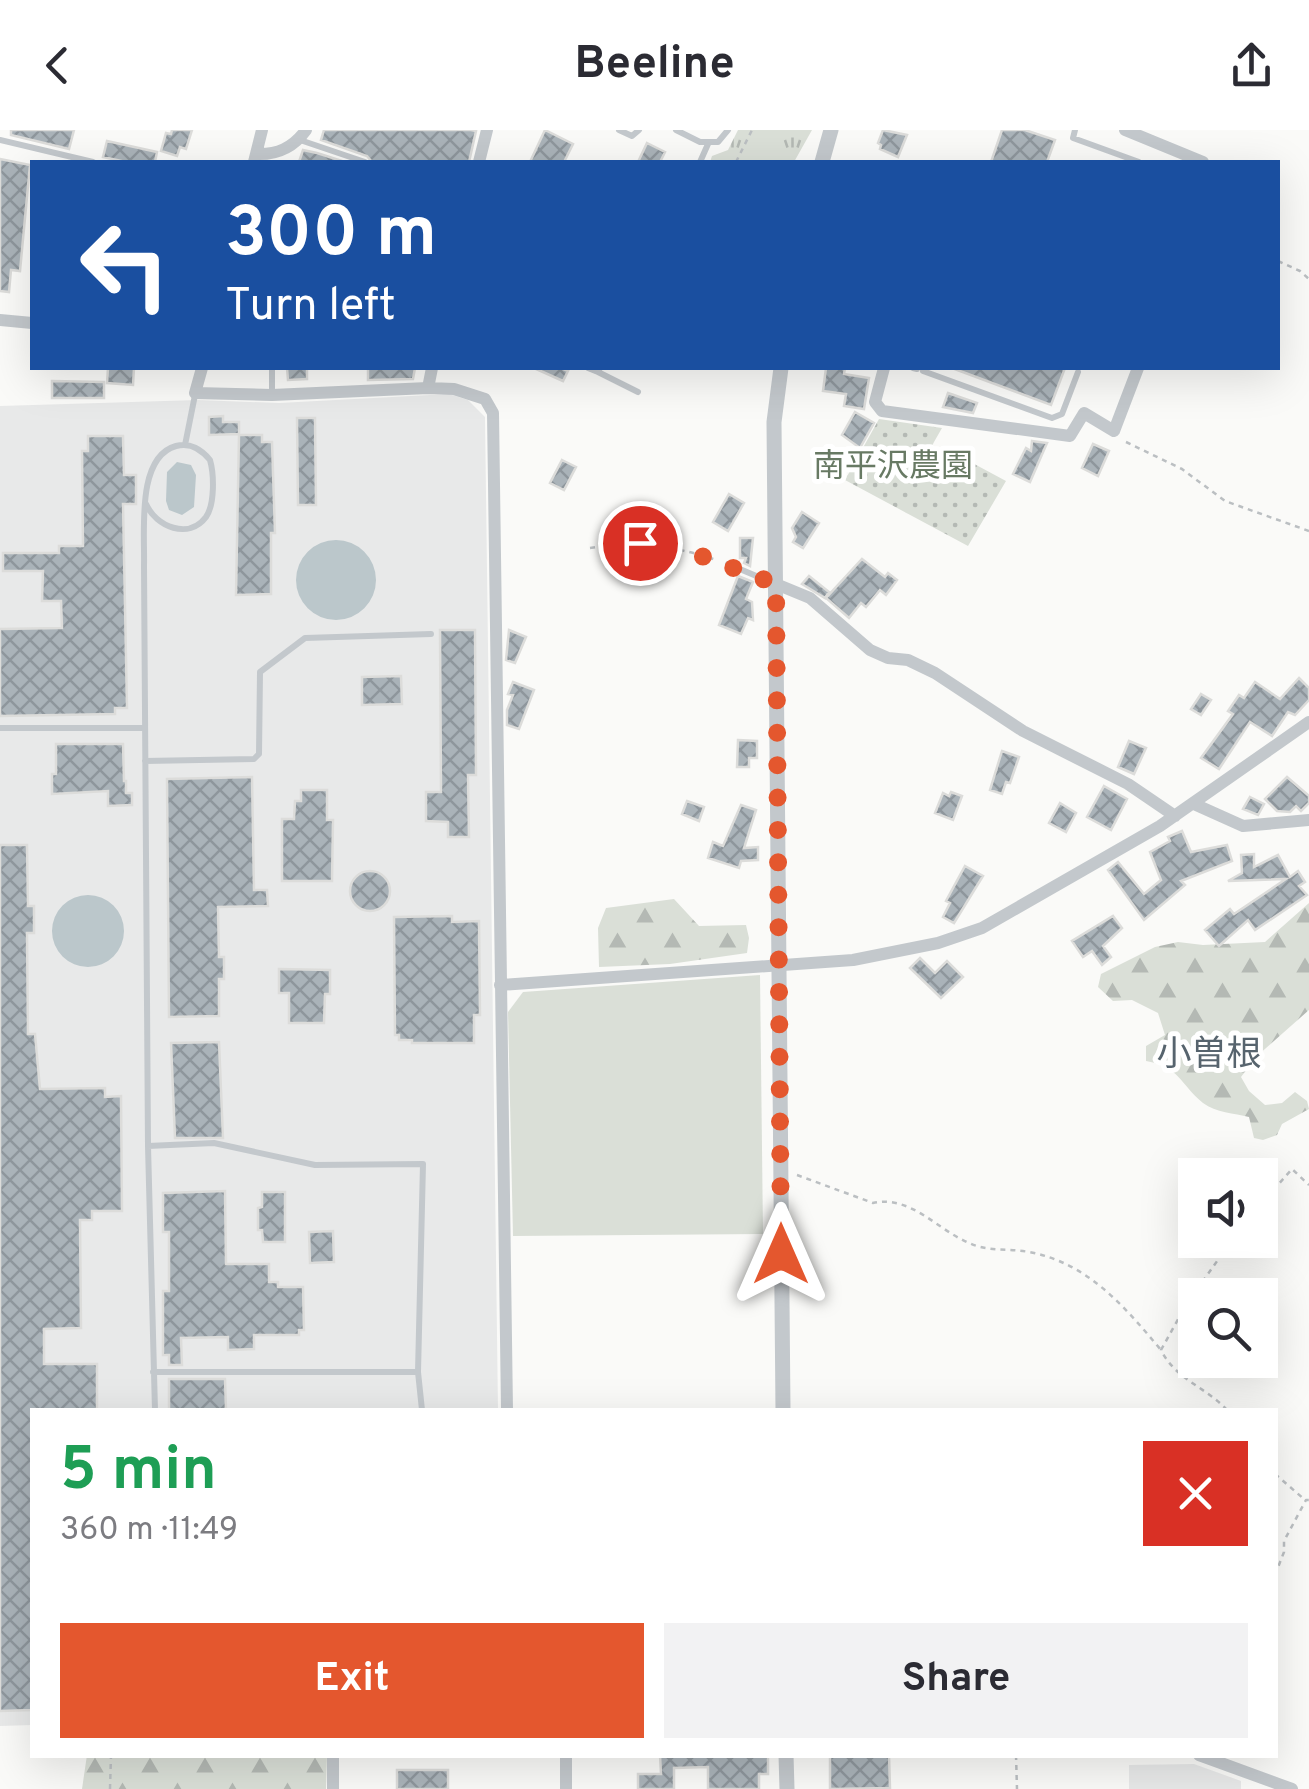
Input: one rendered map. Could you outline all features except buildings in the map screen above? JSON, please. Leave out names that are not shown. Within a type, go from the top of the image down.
[{"type":"street","points":[[262,130],[255,158],[276,155],[303,135]]},
{"type":"street","points":[[480,160],[487,130]]},
{"type":"street","points":[[823,160],[831,130]]},
{"type":"street","points":[[1125,130],[1198,160]]},
{"type":"street","points":[[0,320],[30,323]]},
{"type":"street","points":[[201,370],[195,394],[454,389],[486,398],[493,413],[507,1408]]},
{"type":"street","points":[[428,388],[432,370]]},
{"type":"street","points":[[781,370],[774,422],[783,1408]]},
{"type":"street","points":[[883,370],[874,402],[882,410],[1070,436],[1084,412],[1114,431],[1137,370]]},
{"type":"street","points":[[776,584],[810,598],[870,650],[888,658],[908,660],[935,673],[1023,731],[1128,784],[1175,816]]},
{"type":"street","points":[[500,985],[853,960],[900,952],[982,928],[1175,816],[1309,722]]},
{"type":"street","points":[[1194,804],[1243,826],[1309,820]]},
{"type":"street","points":[[332,1758],[333,1789]]},
{"type":"street","points":[[566,1758],[566,1789]]},
{"type":"street","points":[[786,1758],[787,1789]]},
{"type":"street","points":[[1207,1758],[1292,1789]]},
{"type":"lane","points":[[619,130],[632,136],[639,130]]},
{"type":"lane","points":[[676,130],[708,144],[718,142],[728,130]]},
{"type":"lane","points":[[1075,130],[1073,138],[1134,160]]},
{"type":"lane","points":[[303,135],[360,160]]},
{"type":"lane","points":[[0,140],[85,160]]},
{"type":"lane","points":[[701,160],[708,144]]},
{"type":"lane","points":[[272,370],[272,395]]},
{"type":"lane","points":[[599,370],[638,392]]},
{"type":"lane","points":[[921,370],[1052,418],[1062,414],[1078,372]]},
{"type":"lane","points":[[185,445],[195,394]]},
{"type":"lane","points":[[146,504],[155,518],[174,528],[196,526],[208,514],[212,466],[205,453],[185,445],[165,451],[147,476],[146,504],[144,566],[148,1146],[155,1408]]},
{"type":"lane","points":[[728,564],[776,584]]},
{"type":"lane","points":[[146,761],[254,759],[259,754],[260,672],[304,638],[431,634]]},
{"type":"lane","points":[[0,728],[145,728]]},
{"type":"lane","points":[[148,1146],[214,1143],[315,1165],[423,1164],[418,1372],[422,1408]]},
{"type":"lane","points":[[153,1372],[418,1372]]},
{"type":"path","points":[[737,160],[752,130]]},
{"type":"path","points":[[1280,262],[1300,270],[1309,279]]},
{"type":"path","points":[[1114,431],[1120,438],[1182,469],[1225,501],[1309,531]]},
{"type":"path","points":[[590,548],[640,543],[680,548],[728,564]]},
{"type":"path","points":[[1278,1185],[1292,1169],[1309,1185]]},
{"type":"path","points":[[781,1176],[802,1176],[873,1203],[885,1200],[904,1204],[983,1249],[1026,1252],[1064,1262],[1118,1300],[1161,1350],[1168,1366],[1224,1408]]},
{"type":"path","points":[[1161,1350],[1219,1258]]},
{"type":"path","points":[[1278,1476],[1308,1500],[1284,1541],[1278,1567]]},
{"type":"path","points":[[110,1789],[111,1758]]},
{"type":"path","points":[[1016,1758],[1016,1789]]},
{"type":"shaded area","points":[[449,394],[468,400],[485,417],[498,1408],[30,1408],[30,1725],[0,1726],[0,406],[198,400],[279,403]]},
{"type":"shaded area","points":[[177,462],[191,465],[196,475],[194,507],[182,515],[169,510],[166,501],[167,472]]},
{"type":"shaded area","points":[[336,540],[351,543],[364,552],[373,565],[373,595],[364,608],[351,617],[336,620],[321,617],[308,608],[299,595],[296,580],[299,565],[308,552],[321,543]]},
{"type":"shaded area","points":[[88,895],[113,906],[124,931],[113,956],[88,967],[63,956],[52,931],[63,906]]},
{"type":"shaded area","points":[[1194,1764],[1241,1781],[1241,1789],[1129,1789],[1129,1765]]},
{"type":"green space","points":[[738,130],[812,130],[795,160],[711,160],[728,150]]},
{"type":"green space","name":"南平沢農園","points":[[879,419],[942,428],[926,456],[956,473],[965,459],[1006,481],[968,546],[845,480]]},
{"type":"green space","points":[[674,899],[699,926],[746,925],[747,953],[670,964],[599,967],[598,928],[606,908]]},
{"type":"green space","points":[[1309,903],[1309,1010],[1257,1056],[1241,1077],[1249,1091],[1265,1105],[1282,1103],[1295,1092],[1307,1101],[1309,1109],[1282,1124],[1277,1135],[1263,1140],[1254,1138],[1249,1117],[1208,1106],[1173,1072],[1146,1061],[1146,1046],[1165,1035],[1158,1013],[1132,1000],[1113,1001],[1098,987],[1101,974],[1155,947],[1178,942],[1265,942]]},
{"type":"green space","points":[[760,975],[763,1234],[513,1236],[508,1012],[523,992]]},
{"type":"green space","points":[[87,1758],[327,1758],[326,1789],[82,1789]]},
{"type":"district","name":"小曽根","points":[[1209,1053]]},
{"type":"route","points":[[640,543],[680,548],[776,584],[781,1254]]}]
